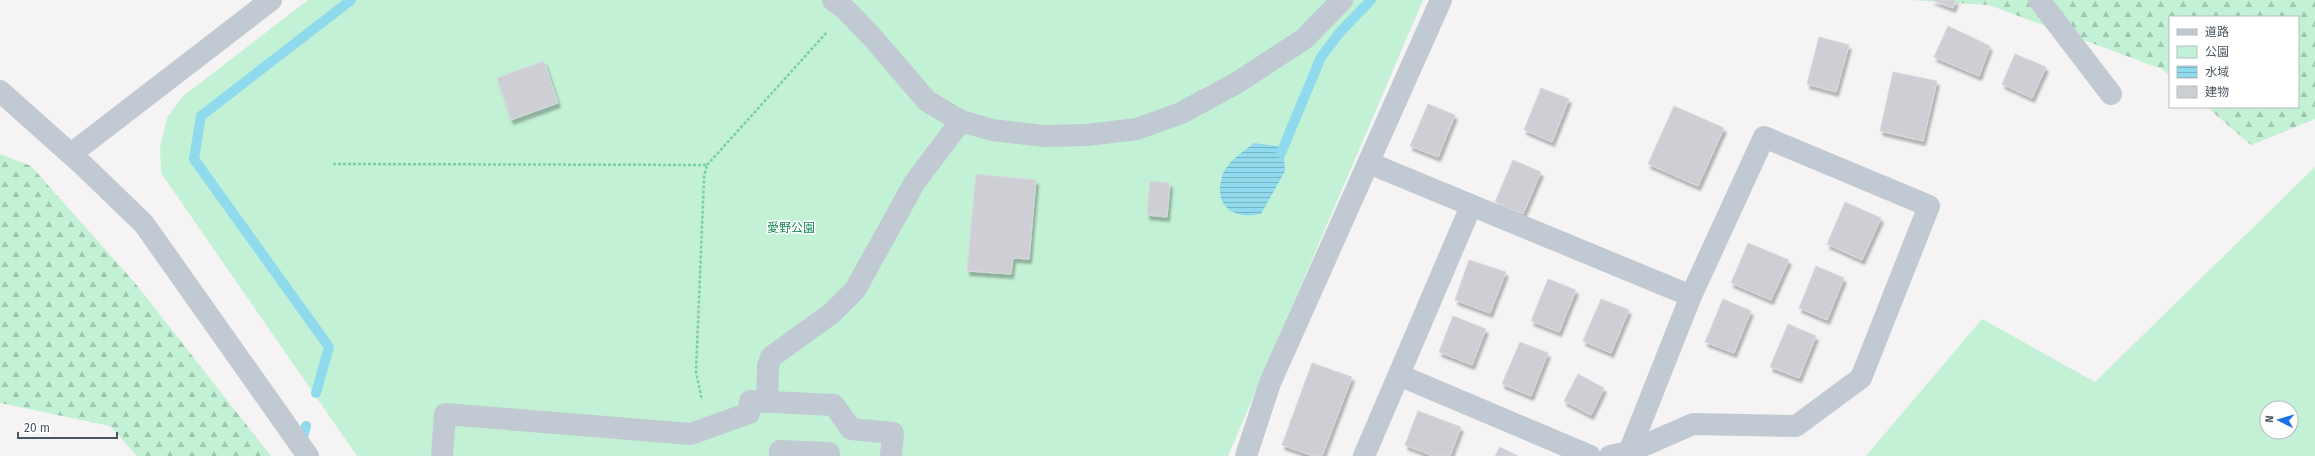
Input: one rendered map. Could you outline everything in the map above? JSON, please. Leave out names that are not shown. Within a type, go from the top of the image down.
[{"type":"street","points":[[71,154],[271,0]]},
{"type":"street","points":[[839,5],[927,101],[961,121],[992,130],[1044,136],[1087,135],[1137,129],[1181,113],[1235,84],[1304,39],[1342,0]]},
{"type":"street","points":[[1246,456],[1270,383],[1441,0]]},
{"type":"street","points":[[2039,0],[2111,94]]},
{"type":"street","points":[[0,91],[71,154],[144,224],[308,456]]},
{"type":"street","points":[[767,402],[771,357],[832,313],[855,290],[916,182],[961,121]]},
{"type":"street","points":[[1764,137],[1929,206],[1861,378],[1796,426],[1693,424],[1619,454],[1764,137]]},
{"type":"street","points":[[1369,163],[1691,296]]},
{"type":"street","points":[[1364,456],[1471,206]]},
{"type":"street","points":[[1399,375],[1590,456]]},
{"type":"street","points":[[442,456],[445,414],[691,434],[749,413],[750,401],[834,405],[851,430],[893,433],[891,456]]},
{"type":"street","points":[[780,456],[780,452],[829,454],[829,456]]},
{"type":"path","points":[[709,428],[696,372],[704,177],[707,165],[839,5]]},
{"type":"path","points":[[333,164],[707,165]]},
{"type":"green space","name":"愛野公園","points":[[308,0],[1423,0],[1228,456],[357,456],[161,173],[160,148],[167,118],[182,97]]},
{"type":"green space","points":[[1910,0],[2315,0],[2315,119],[2251,145],[2208,108],[2299,108],[2299,16],[2169,16],[2169,75],[2162,69],[1989,5]]},
{"type":"green space","points":[[0,154],[31,166],[135,283],[271,456],[137,456],[110,426],[0,403]]},
{"type":"green space","points":[[2315,167],[2315,456],[1866,456],[1982,319],[2095,382]]},
{"type":"water","points":[[1254,143],[1283,147],[1285,171],[1261,214],[1243,215],[1228,209],[1221,196],[1220,187],[1222,177],[1227,167],[1235,158]]},
{"type":"building","points":[[1932,0],[1956,0],[1953,8]]},
{"type":"building","points":[[1948,26],[1990,46],[1979,76],[1934,57]]},
{"type":"building","points":[[1819,37],[1849,45],[1836,92],[1807,84]]},
{"type":"building","points":[[2015,54],[2046,67],[2032,98],[2002,84]]},
{"type":"building","points":[[544,61],[558,103],[511,120],[497,78]]},
{"type":"building","points":[[1893,72],[1937,81],[1923,141],[1880,131]]},
{"type":"building","points":[[1541,88],[1569,99],[1552,142],[1524,130]]},
{"type":"building","points":[[1428,104],[1455,115],[1438,157],[1410,146]]},
{"type":"building","points":[[1674,106],[1724,128],[1698,186],[1648,164]]},
{"type":"building","points":[[1513,160],[1541,172],[1523,214],[1495,202]]},
{"type":"building","points":[[976,174],[1036,180],[1029,259],[1013,258],[1011,274],[967,271]]},
{"type":"building","points":[[1150,181],[1170,183],[1167,217],[1147,215]]},
{"type":"building","points":[[1845,202],[1881,218],[1862,260],[1827,244]]},
{"type":"building","points":[[1748,243],[1789,260],[1771,300],[1731,283]]},
{"type":"building","points":[[1469,260],[1506,272],[1490,313],[1455,300]]},
{"type":"building","points":[[1816,266],[1844,278],[1827,320],[1799,308]]},
{"type":"building","points":[[1548,279],[1576,290],[1559,332],[1531,321]]},
{"type":"building","points":[[1601,299],[1629,310],[1611,353],[1583,341]]},
{"type":"building","points":[[1723,299],[1751,311],[1734,353],[1705,342]]},
{"type":"building","points":[[1453,316],[1486,329],[1472,365],[1439,352]]},
{"type":"building","points":[[1788,324],[1816,336],[1799,378],[1770,367]]},
{"type":"building","points":[[1520,342],[1548,353],[1531,396],[1502,384]]},
{"type":"building","points":[[1312,363],[1352,377],[1322,456],[1314,456],[1282,445]]},
{"type":"building","points":[[1578,374],[1604,388],[1591,415],[1564,401]]},
{"type":"building","points":[[1418,411],[1461,427],[1450,456],[1433,456],[1405,445]]},
{"type":"building","points":[[1500,447],[1518,456],[1495,456]]},
{"type":"waterway","points":[[316,393],[329,347],[194,159],[201,116],[351,0]]},
{"type":"waterway","points":[[1281,153],[1321,57],[1341,31],[1371,0]]},
{"type":"waterway","points":[[301,444],[306,426]]}]
